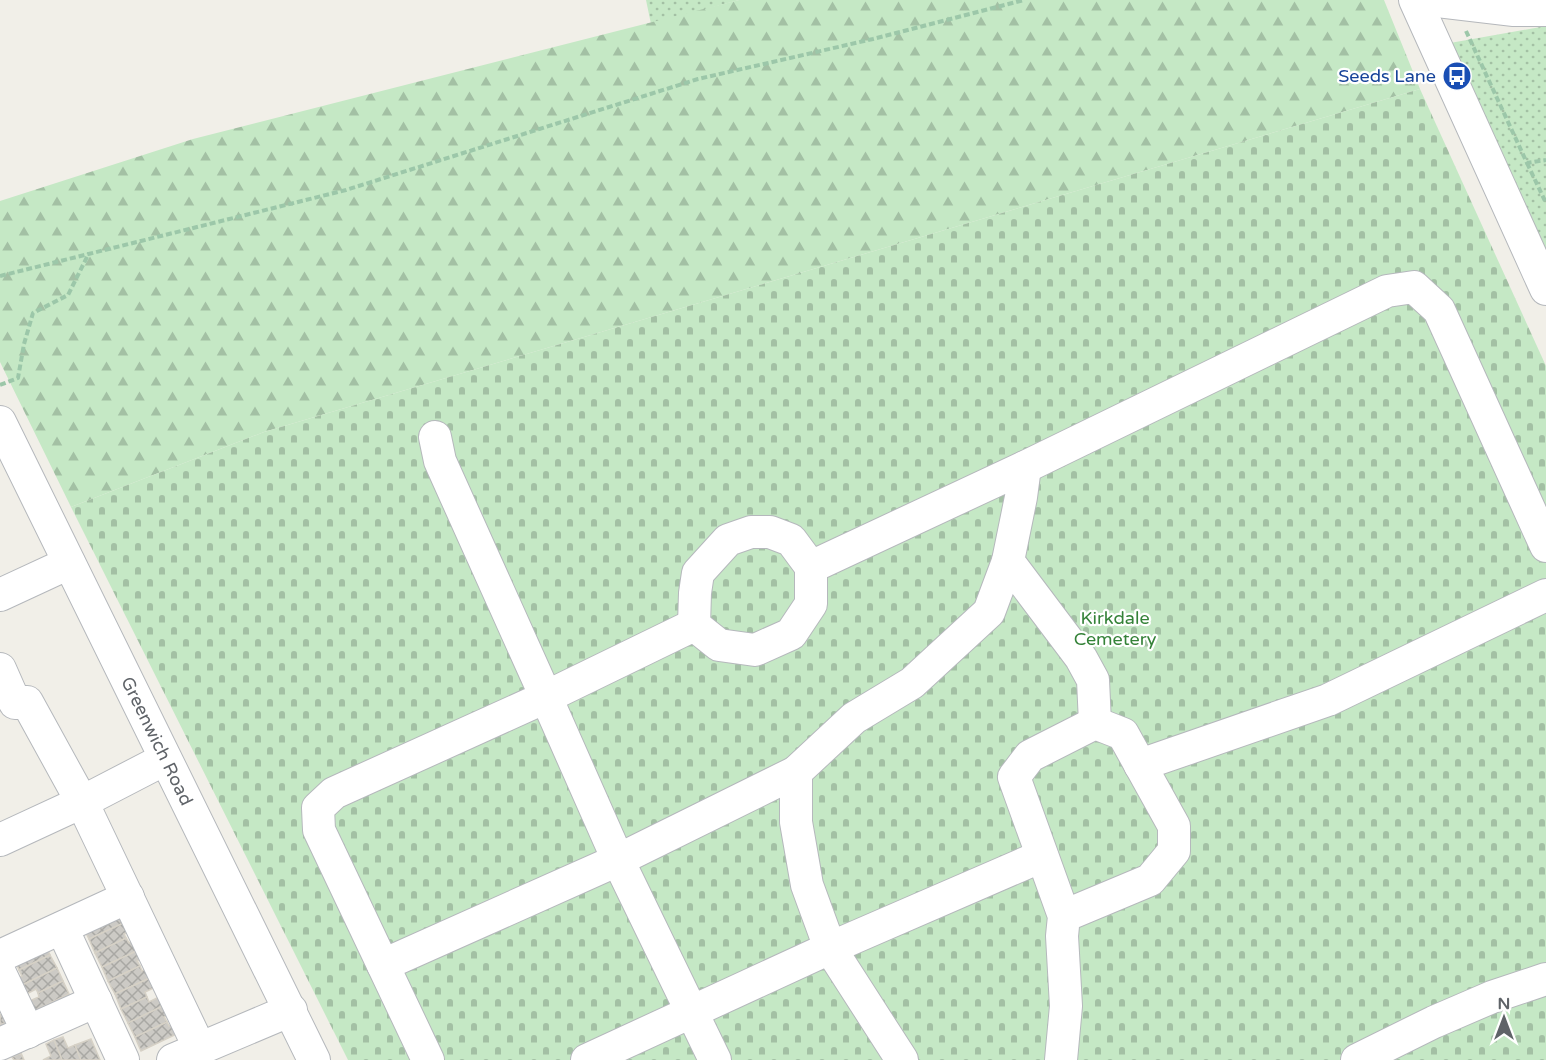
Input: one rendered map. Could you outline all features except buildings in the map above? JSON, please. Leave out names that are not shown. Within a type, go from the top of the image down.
[{"type":"street","points":[[1415,0],[1546,289]]},
{"type":"street","points":[[1441,1],[1514,10],[1546,10]]},
{"type":"street","points":[[811,567],[1025,467],[1387,291],[1414,287],[1439,310],[1546,546]]},
{"type":"street","name":"Greenwich Road","points":[[0,422],[314,1060]]},
{"type":"street","points":[[435,437],[440,461],[618,860],[715,1060]]},
{"type":"street","points":[[383,965],[618,860],[796,772],[854,718],[912,683],[989,612],[1008,561],[1025,467]]},
{"type":"street","points":[[752,532],[770,532],[791,540],[811,567],[811,604],[791,634],[755,650],[719,645],[693,625],[694,593],[698,573],[728,540],[752,532]]},
{"type":"street","points":[[1008,561],[1081,658],[1093,680],[1095,723]]},
{"type":"street","points":[[0,595],[69,563]]},
{"type":"street","points":[[1140,765],[1328,700],[1546,595]]},
{"type":"street","points":[[428,1060],[319,830],[318,808],[334,793],[546,697],[693,625]]},
{"type":"street","points":[[0,669],[8,707],[27,702],[82,802],[199,1053],[291,1010]]},
{"type":"street","points":[[1061,1060],[1066,1006],[1062,936],[1064,916],[1014,777],[1030,756],[1095,723],[1123,734],[1174,826],[1174,850],[1150,880],[1064,916]]},
{"type":"street","points":[[0,840],[82,802],[165,759]]},
{"type":"street","points":[[796,772],[796,822],[807,885],[830,948],[902,1060]]},
{"type":"street","points":[[587,1060],[830,948],[1042,856]]},
{"type":"street","points":[[0,956],[128,897]]},
{"type":"street","points":[[62,928],[123,1060]]},
{"type":"street","points":[[0,973],[14,1038],[96,1001]]},
{"type":"street","points":[[1357,1060],[1434,1022],[1492,997],[1546,979]]},
{"type":"path","points":[[0,276],[346,190],[698,79],[873,39],[1024,0]]},
{"type":"path","points":[[1441,1],[1546,202]]},
{"type":"path","points":[[1527,163],[1546,160]]},
{"type":"path","points":[[0,385],[18,378],[33,313],[68,294],[89,253]]},
{"type":"green space","points":[[646,0],[739,0],[651,24]]},
{"type":"green space","points":[[739,0],[1384,0],[1420,89],[264,432],[71,507],[0,362],[0,201],[193,139]]},
{"type":"green space","points":[[1546,26],[1546,251],[1450,43]]},
{"type":"green space","name":"Kirkdale Cemetery","points":[[1420,89],[1546,366],[1546,1060],[348,1060],[71,507],[264,432]]},
{"type":"place","name":"Seeds Lane","points":[[1457,76]]}]
